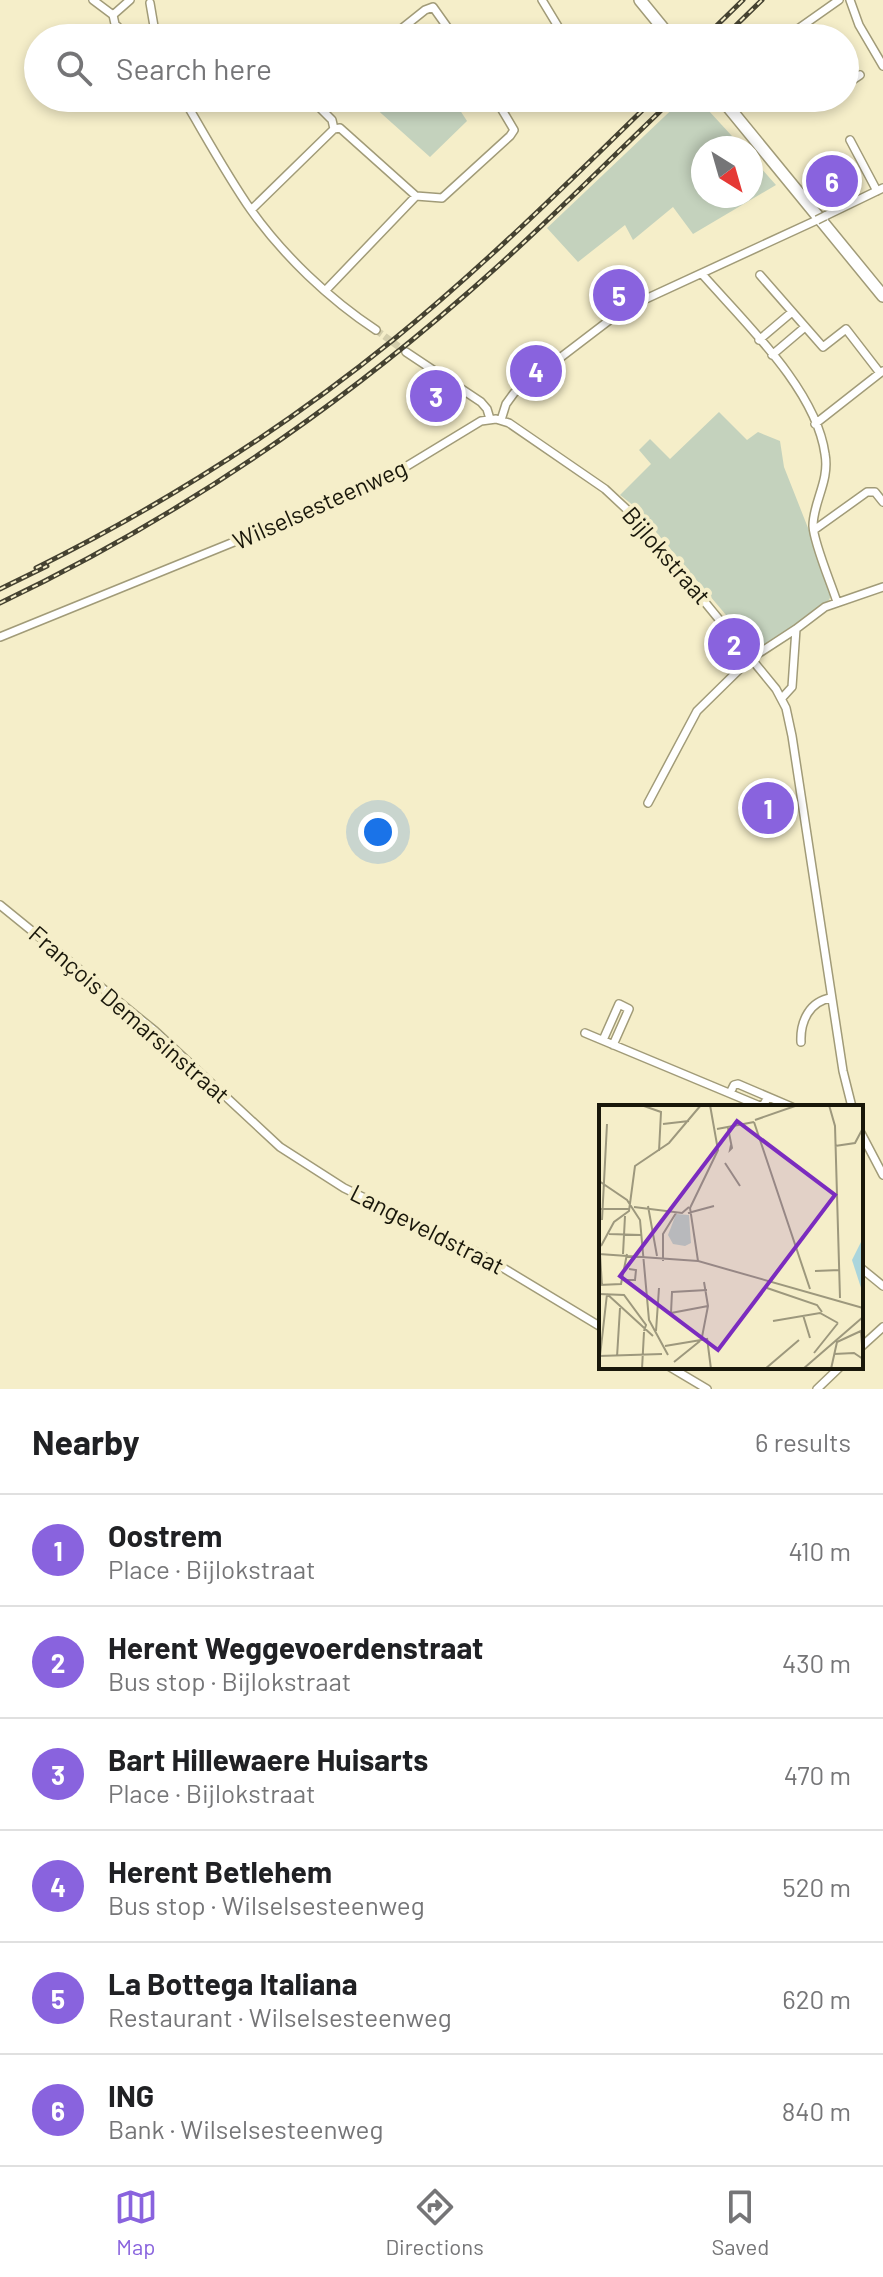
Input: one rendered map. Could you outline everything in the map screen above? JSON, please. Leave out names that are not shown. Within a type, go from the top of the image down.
[{"type":"main road","points":[[640,0],[660,24]]},
{"type":"main road","points":[[647,0],[667,24]]},
{"type":"main road","points":[[735,112],[883,293]]},
{"type":"street","points":[[93,0],[113,15],[115,24]]},
{"type":"street","points":[[113,15],[130,0]]},
{"type":"street","points":[[542,0],[557,24]]},
{"type":"street","points":[[805,24],[839,0]]},
{"type":"street","points":[[850,0],[859,24]]},
{"type":"street","points":[[150,3],[154,24]]},
{"type":"street","points":[[408,24],[432,4],[446,24]]},
{"type":"street","points":[[859,25],[883,66]]},
{"type":"street","points":[[192,112],[251,210],[274,238],[325,291],[376,330]]},
{"type":"street","points":[[327,112],[334,129]]},
{"type":"street","points":[[251,210],[334,129],[340,128],[416,196],[442,198],[510,136],[514,130],[505,112]]},
{"type":"street","points":[[406,352],[481,402],[490,419],[501,420],[506,404],[514,393],[608,320],[638,301],[880,190],[850,140]]},
{"type":"street","points":[[325,291],[416,196]]},
{"type":"street","points":[[702,274],[798,385],[815,424],[827,467],[814,530],[837,602]]},
{"type":"street","points":[[760,275],[823,347],[846,329],[881,372],[815,424]]},
{"type":"street","points":[[759,340],[792,312]]},
{"type":"street","points":[[772,355],[805,327]]},
{"type":"street","name":"Wilselsesteenweg","points":[[0,637],[379,483],[475,424],[490,419]]},
{"type":"street","name":"Bijlokstraat","points":[[501,420],[577,469],[618,501],[643,526],[782,698],[792,736],[831,998],[852,1105]]},
{"type":"street","points":[[814,530],[867,492],[875,492],[882,498]]},
{"type":"street","points":[[648,803],[697,711],[752,658],[825,607],[883,587]]},
{"type":"street","points":[[782,698],[792,687],[796,629]]},
{"type":"street","name":"François Demarsinstraat","points":[[0,905],[155,1031],[257,1128]]},
{"type":"street","points":[[801,1042],[809,1010],[816,1002],[831,998]]},
{"type":"street","points":[[603,1040],[619,1004],[629,1009],[613,1045]]},
{"type":"street","points":[[585,1033],[730,1093],[738,1084],[787,1105]]},
{"type":"street","name":"Langeveldstraat","points":[[257,1128],[324,1176],[480,1254],[599,1326]]},
{"type":"street","points":[[863,1137],[883,1175]]},
{"type":"street","points":[[863,1270],[883,1286]]},
{"type":"street","points":[[863,1345],[883,1327]]},
{"type":"street","points":[[673,1369],[707,1389]]},
{"type":"street","points":[[817,1389],[838,1369]]},
{"type":"green space","points":[[380,112],[461,112],[467,121],[430,157]]},
{"type":"green space","points":[[669,112],[710,112],[732,136],[691,136],[691,208],[737,208],[693,234],[673,207],[633,240],[625,225],[578,262],[547,228]]},
{"type":"green space","points":[[763,170],[776,185],[763,193]]},
{"type":"green space","points":[[719,412],[747,440],[758,432],[780,441],[784,467],[831,595],[829,600],[762,649],[753,647],[634,506],[620,495],[651,464],[639,450],[650,439],[670,459]]},
{"type":"tunnel","points":[[376,330],[406,352]]},
{"type":"railway","points":[[718,24],[743,0]]},
{"type":"railway","points":[[737,24],[762,0]]},
{"type":"railway","points":[[36,568],[176,492],[265,435],[351,373],[494,252],[641,112]]},
{"type":"railway","points":[[0,603],[124,539],[183,503],[242,466],[355,385],[490,273],[659,112]]},
{"type":"railway","points":[[0,589],[47,566]]},
{"type":"place","name":"ING","points":[[832,181]]},
{"type":"place","name":"La Bottega Italiana","points":[[619,295]]},
{"type":"place","name":"Herent Betlehem","points":[[536,371]]},
{"type":"place","name":"Bart Hillewaere Huisarts","points":[[436,396]]},
{"type":"place","name":"Herent Weggevoerdenstraat","points":[[734,644]]},
{"type":"place","name":"Oostrem","points":[[768,808]]}]
